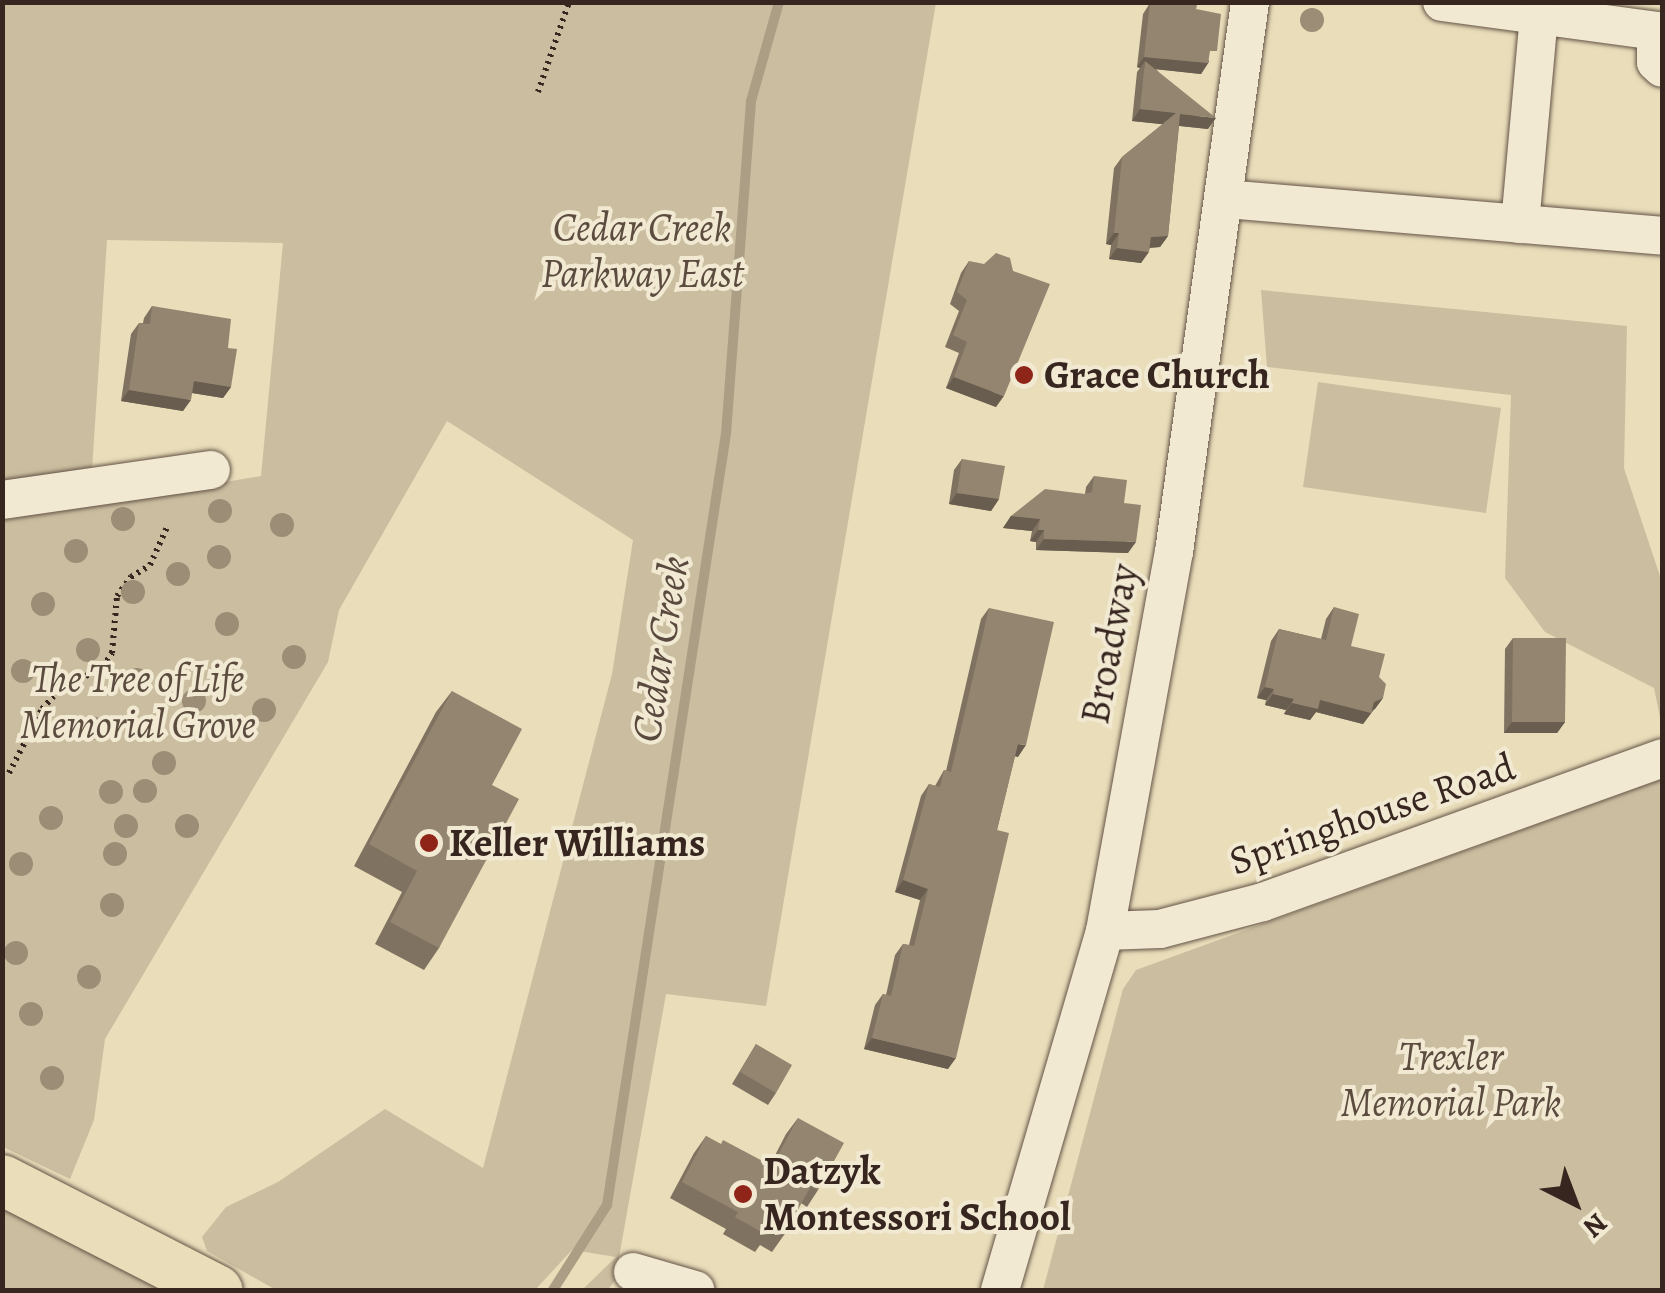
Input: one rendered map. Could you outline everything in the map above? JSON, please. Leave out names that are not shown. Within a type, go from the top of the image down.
[{"type":"main road","points":[[2,1180],[217,1290]]},
{"type":"street","name":"Broadway","points":[[1000,1290],[1105,931],[1174,552],[1250,2]]},
{"type":"street","points":[[1442,2],[1659,34]]},
{"type":"street","points":[[1520,224],[1539,16]]},
{"type":"street","points":[[1224,199],[1662,236]]},
{"type":"street","points":[[2,500],[211,470]]},
{"type":"street","name":"Springhouse Road","points":[[1105,931],[1160,929],[1263,902],[1662,758]]},
{"type":"street","points":[[633,1272],[695,1290]]},
{"type":"path","points":[[538,92],[569,2]]},
{"type":"path","points":[[9,773],[24,737],[50,700],[59,690],[103,667],[112,653],[117,596],[130,577],[150,565],[168,525]]},
{"type":"green space","name":"Cedar Creek Parkway East","points":[[3,3],[936,3],[766,1006],[666,994],[615,1280],[608,1290],[582,1290],[616,1257],[572,1250],[535,1290],[276,1290],[207,1251],[202,1237],[226,1207],[278,1182],[385,1109],[483,1168],[612,674],[633,540],[447,421],[339,610],[328,662],[105,1039],[94,1120],[70,1179],[3,1147],[3,520],[261,476],[283,243],[107,240],[92,470],[3,485]]},
{"type":"green space","points":[[1261,290],[1627,326],[1624,468],[1662,582],[1662,727],[1654,688],[1545,632],[1505,578],[1511,395],[1267,367]]},
{"type":"green space","points":[[1318,382],[1501,408],[1486,513],[1303,487]]},
{"type":"green space","name":"Trexler Memorial Park","points":[[1662,779],[1662,1290],[1043,1290],[1123,989],[1136,970]]},
{"type":"green space","points":[[2,1208],[86,1247],[160,1290],[3,1290]]},
{"type":"building","points":[[1197,2],[1196,9],[1221,14],[1217,51],[1210,51],[1208,63],[1144,57],[1150,3]]},
{"type":"building","points":[[1145,61],[1216,118],[1180,114],[1168,236],[1151,237],[1149,252],[1117,248],[1119,233],[1114,233],[1122,157],[1176,113],[1140,109]]},
{"type":"building","points":[[996,253],[1010,258],[1013,271],[1050,284],[1004,396],[954,377],[967,342],[953,335],[967,300],[957,292],[969,261],[984,264]]},
{"type":"building","points":[[152,306],[231,319],[228,348],[237,349],[231,387],[194,381],[191,400],[129,390],[139,323],[150,324]]},
{"type":"building","points":[[962,459],[1005,466],[999,499],[957,493]]},
{"type":"building","points":[[1094,476],[1127,480],[1124,503],[1141,505],[1136,542],[1044,539],[1044,530],[1038,530],[1040,519],[1011,516],[1045,489],[1092,492]]},
{"type":"building","points":[[1334,607],[1359,614],[1351,646],[1385,654],[1379,677],[1386,684],[1383,698],[1374,702],[1371,713],[1320,700],[1318,709],[1292,703],[1294,699],[1273,694],[1274,689],[1265,687],[1279,629],[1326,640]]},
{"type":"building","points":[[989,608],[1054,622],[1026,745],[1018,744],[997,830],[1009,833],[956,1058],[872,1038],[883,994],[891,996],[903,944],[914,946],[928,889],[903,880],[929,784],[940,787],[944,770],[951,772]]},
{"type":"building","points":[[1513,638],[1566,638],[1565,722],[1512,722]]},
{"type":"building","name":"Keller Williams","points":[[452,691],[522,729],[492,785],[519,799],[439,948],[390,922],[417,871],[369,844]]},
{"type":"building","points":[[756,1044],[792,1065],[776,1093],[740,1072]]},
{"type":"building","name":"Datzyk Montessori School","points":[[798,1118],[844,1143],[818,1190],[811,1186],[784,1235],[771,1228],[767,1235],[735,1217],[738,1212],[682,1182],[706,1136],[721,1144],[723,1140],[772,1166]]},
{"type":"waterway","name":"Cedar Creek","points":[[553,1290],[607,1205],[726,434],[751,101],[779,2]]},
{"type":"place","name":"Grace Church","points":[[1024,375]]},
{"type":"place","name":"Keller Williams","points":[[429,843]]},
{"type":"place","name":"Datzyk Montessori School","points":[[743,1194]]},
{"type":"park label","name":"The Tree of Life Memorial Grove","points":[[138,702]]}]
